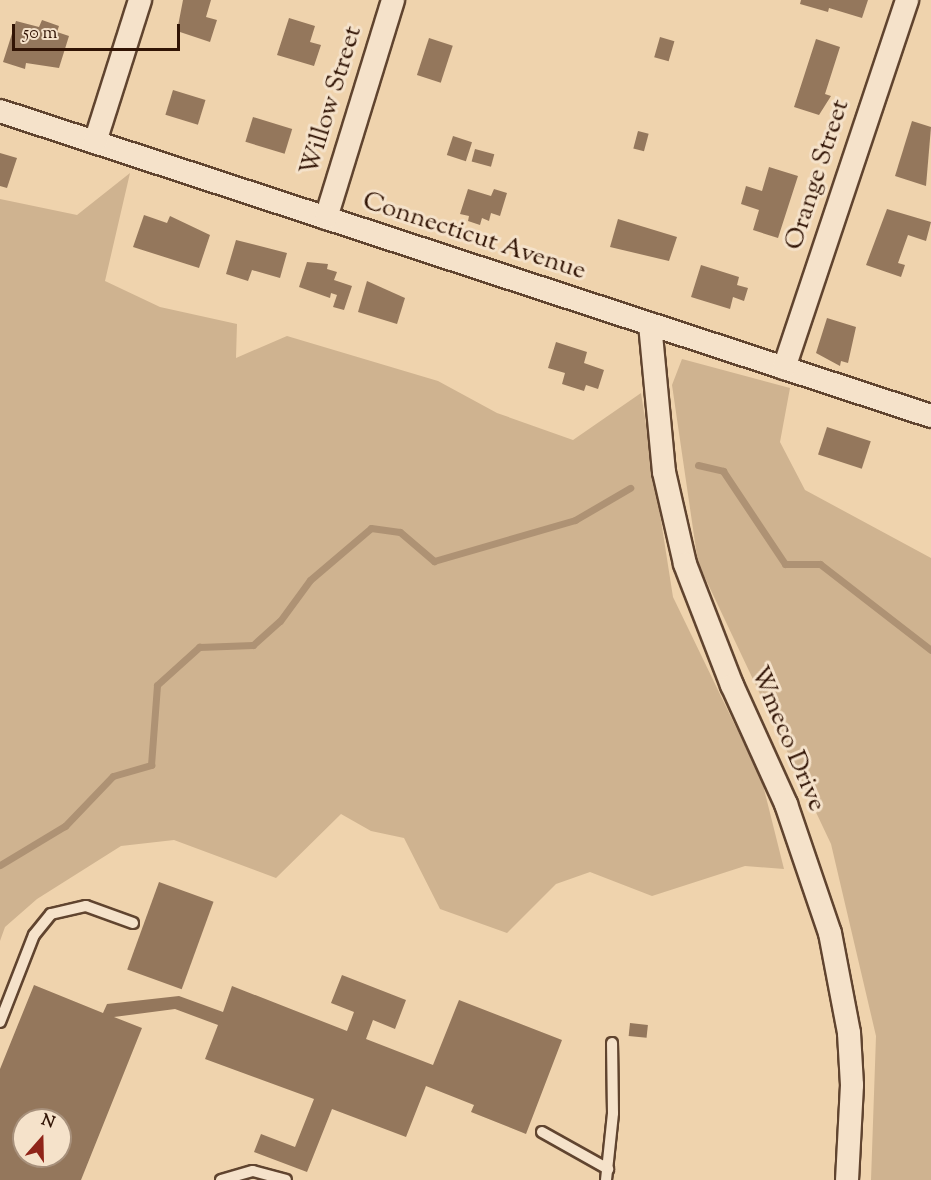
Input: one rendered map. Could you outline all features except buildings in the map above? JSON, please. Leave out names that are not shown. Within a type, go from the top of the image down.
[{"type":"street","points":[[95,142],[140,0]]},
{"type":"street","name":"Willow Street","points":[[326,218],[393,0]]},
{"type":"street","name":"Orange Street","points":[[784,368],[907,0]]},
{"type":"street","name":"Connecticut Avenue","points":[[0,111],[931,416]]},
{"type":"street","name":"Wmeco Drive","points":[[650,324],[664,472],[685,564],[732,685],[786,804],[830,933],[849,1033],[852,1084],[847,1180]]},
{"type":"lane","points":[[0,1022],[34,935],[51,914],[86,906],[133,923]]},
{"type":"lane","points":[[607,1174],[612,1043]]},
{"type":"lane","points":[[542,1132],[607,1174]]},
{"type":"lane","points":[[221,1180],[253,1171],[286,1180]]},
{"type":"shaded area","points":[[130,173],[105,281],[160,307],[237,324],[236,358],[287,336],[438,381],[497,413],[573,440],[641,393],[673,597],[762,781],[784,869],[745,866],[652,896],[590,872],[556,884],[507,933],[440,909],[404,838],[371,831],[341,814],[276,878],[174,840],[121,846],[37,899],[5,927],[0,941],[0,199],[77,215]]},
{"type":"shaded area","points":[[682,359],[790,388],[780,442],[805,490],[931,558],[931,1180],[871,1180],[876,1036],[831,844],[698,563],[672,385]]},
{"type":"waterway","points":[[698,465],[723,471],[785,564],[820,564],[931,650]]},
{"type":"waterway","points":[[0,865],[65,826],[113,776],[151,765],[157,685],[199,647],[253,645],[280,621],[310,580],[371,528],[400,532],[434,561],[575,520],[630,488]]}]
